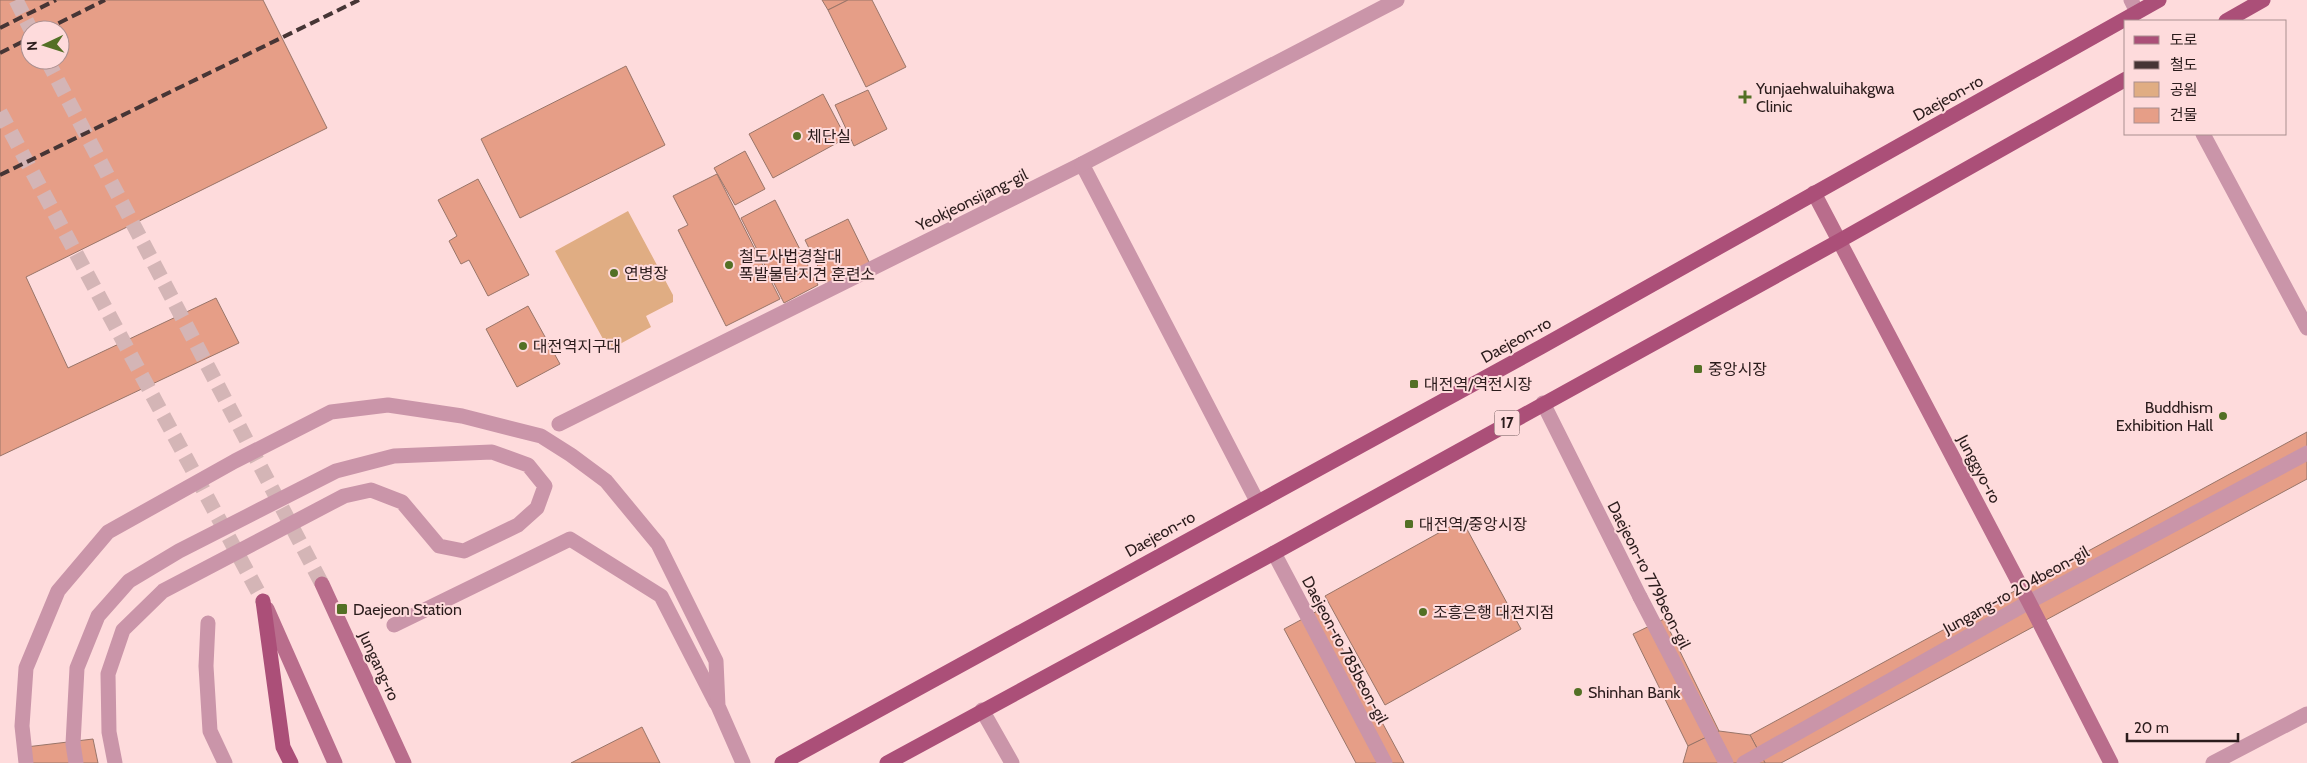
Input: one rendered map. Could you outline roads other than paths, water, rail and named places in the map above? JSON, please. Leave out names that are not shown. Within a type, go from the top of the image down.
[{"type":"main road","name":"Daejeon-ro","points":[[782,763],[1541,347],[1814,193],[2134,6],[2159,0]]},
{"type":"main road","points":[[2228,20],[2263,0]]},
{"type":"main road","name":"17","points":[[887,763],[1274,553],[1543,402],[1839,241],[2124,80]]},
{"type":"main road","name":"Junggyo-ro","points":[[1814,193],[2029,602],[2110,763]]},
{"type":"main road","name":"Jungang-ro","points":[[322,584],[404,763]]},
{"type":"main road","points":[[291,763],[284,747],[263,601],[335,763]]},
{"type":"street","name":"Yeokjeonsijang-gil","points":[[559,424],[1082,164],[1397,0]]},
{"type":"street","points":[[2204,135],[2307,328]]},
{"type":"street","points":[[1082,164],[1257,501]]},
{"type":"street","name":"Daejeon-ro 779beon-gil","points":[[1543,402],[1640,597],[1726,763]]},
{"type":"street","points":[[26,763],[22,726],[26,668],[58,591],[108,532],[235,461],[332,412],[388,405],[462,416],[540,436],[571,454],[606,481],[658,544],[716,660],[718,706]]},
{"type":"street","points":[[76,763],[74,744],[77,668],[98,616],[129,581],[179,551],[336,471],[394,456],[492,452],[528,465],[545,486],[537,508],[518,525],[464,551],[439,546],[402,502],[371,490],[344,496],[163,591],[123,630],[108,674],[109,732],[115,763]]},
{"type":"street","name":"Jungang-ro 204beon-gil","points":[[1744,763],[2029,602],[2307,452]]},
{"type":"street","points":[[394,625],[570,539],[661,596],[718,706],[743,763]]},
{"type":"street","name":"Daejeon-ro 785beon-gil","points":[[1274,553],[1385,763]]},
{"type":"street","points":[[208,623],[206,666],[210,731],[225,763]]},
{"type":"street","points":[[982,710],[1012,763]]},
{"type":"street","points":[[2213,763],[2307,714]]},
{"type":"tunnel","points":[[16,0],[26,20]]},
{"type":"tunnel","points":[[52,70],[322,584]]},
{"type":"tunnel","points":[[0,112],[263,601]]},
{"type":"railway","points":[[0,28],[56,0]]},
{"type":"railway","points":[[65,20],[105,0]]},
{"type":"railway","points":[[0,175],[359,0]]},
{"type":"railway","points":[[0,53],[20,43]]},
{"type":"place","name":"Yunjaehwaluihakgwa Clinic","points":[[1745,97]]},
{"type":"place","name":"체단실","points":[[797,136]]},
{"type":"place","name":"철도사법경찰대 폭발물탐지견 훈련소","points":[[729,265]]},
{"type":"place","name":"연병장","points":[[614,273]]},
{"type":"place","name":"대전역지구대","points":[[523,346]]},
{"type":"place","name":"중앙시장","points":[[1698,369]]},
{"type":"place","name":"대전역/역전시장","points":[[1414,384]]},
{"type":"place","name":"Buddhism Exhibition Hall","points":[[2223,416]]},
{"type":"place","name":"대전역/중앙시장","points":[[1409,524]]},
{"type":"place","name":"Daejeon Station","points":[[342,609]]},
{"type":"place","name":"조흥은행 대전지점","points":[[1423,612]]},
{"type":"place","name":"Shinhan Bank","points":[[1578,692]]}]
